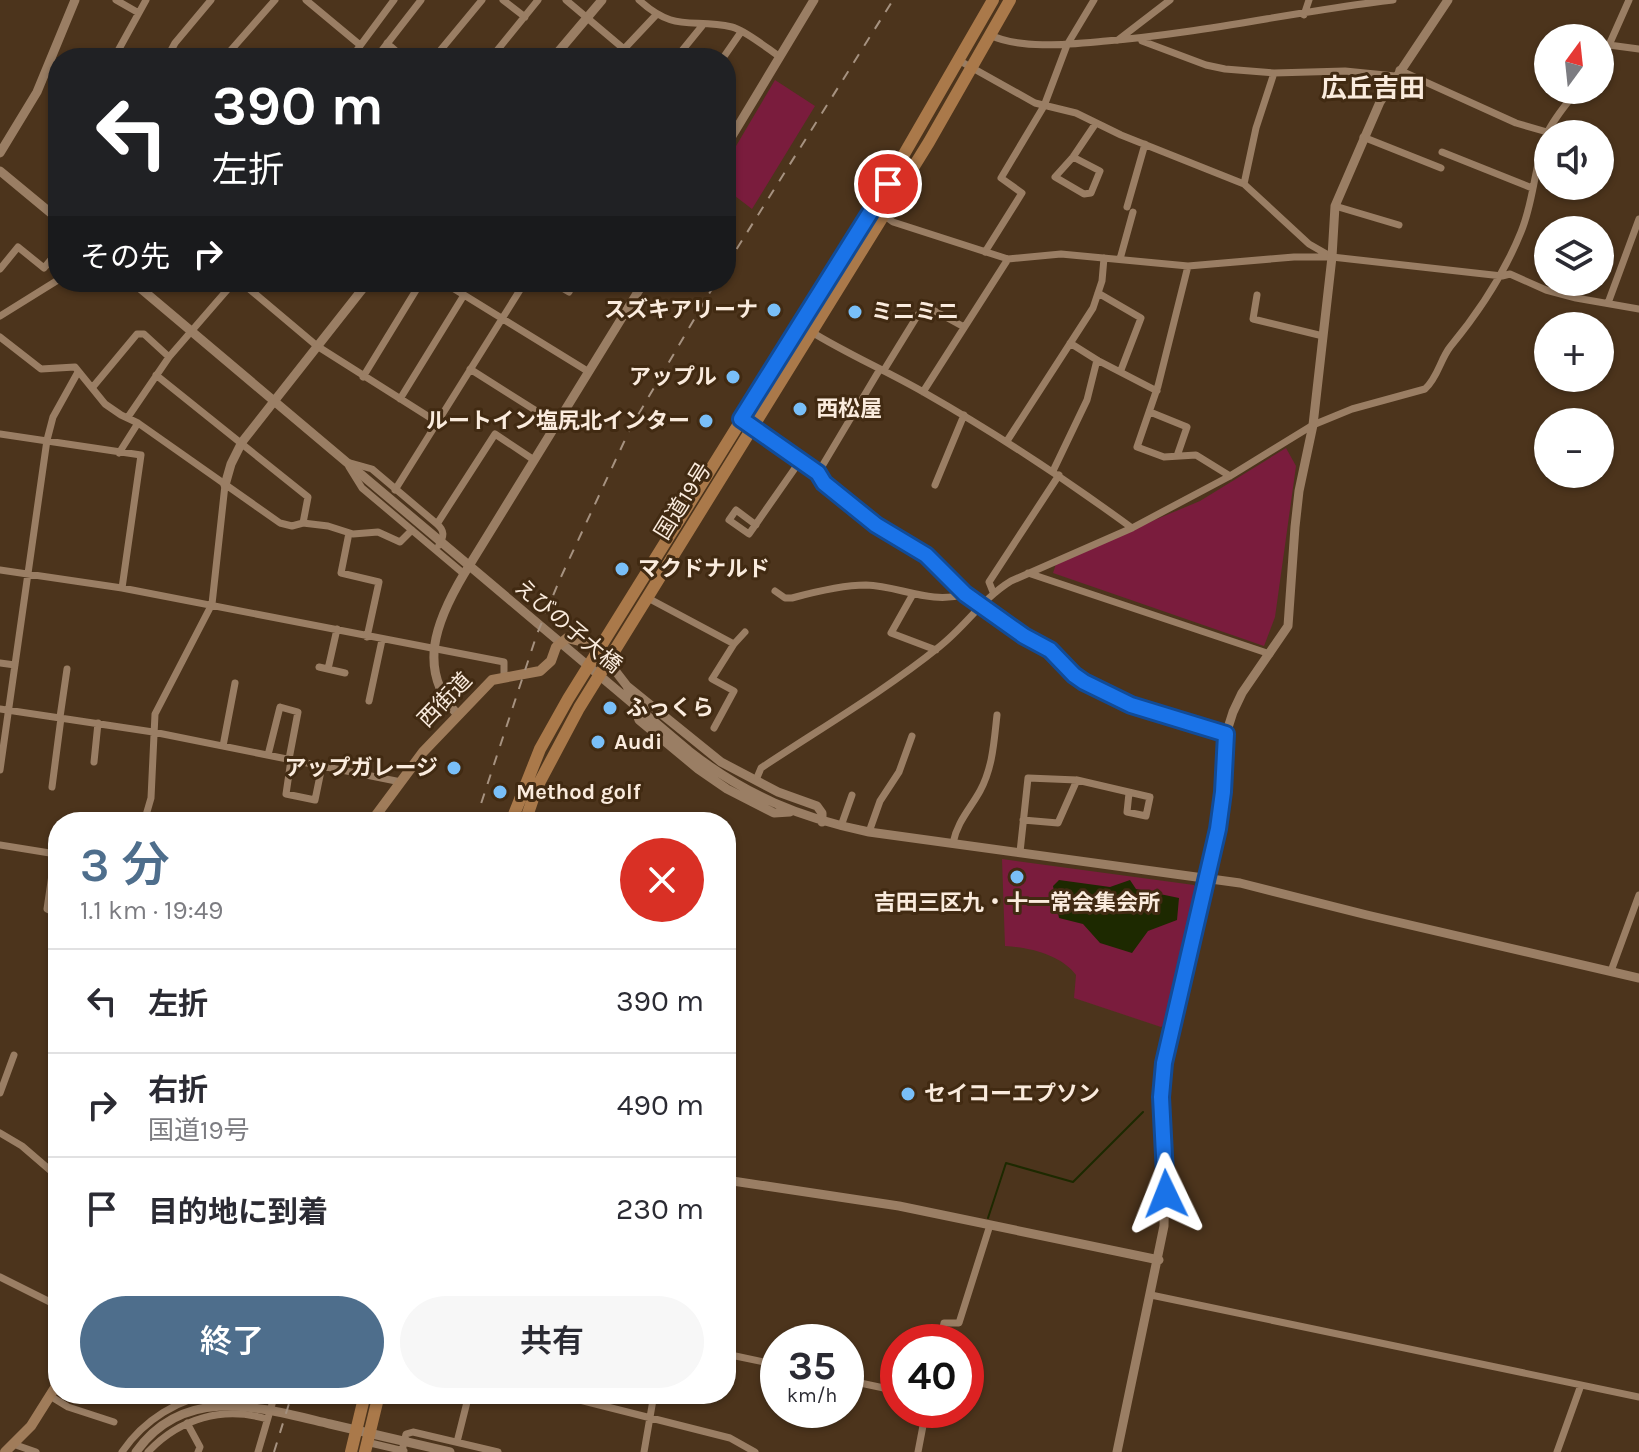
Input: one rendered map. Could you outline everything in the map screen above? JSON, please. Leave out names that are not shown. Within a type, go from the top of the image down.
[{"type":"highway","name":"国道19号","points":[[515,812],[540,749],[597,651],[747,423],[812,332],[966,64],[993,0]]},
{"type":"highway","name":"国道19号","points":[[966,64],[990,35],[1010,0]]},
{"type":"highway","name":"国道19号","points":[[529,812],[542,777],[607,660],[747,423],[800,325],[879,212]]},
{"type":"highway","points":[[359,1447],[364,1404]]},
{"type":"highway","points":[[359,1447],[375,1404]]},
{"type":"main road","name":"西街道","points":[[378,812],[423,752],[492,680],[540,671],[546,667],[556,647],[567,638],[578,639],[607,660]]},
{"type":"main road","points":[[9,1448],[31,1426],[48,1399]]},
{"type":"street","points":[[55,48],[75,0]]},
{"type":"street","points":[[116,0],[137,12]]},
{"type":"street","points":[[119,48],[146,0]]},
{"type":"street","points":[[194,0],[204,8]]},
{"type":"street","points":[[173,48],[211,0]]},
{"type":"street","points":[[233,48],[275,0]]},
{"type":"street","points":[[306,0],[360,45]]},
{"type":"street","points":[[358,48],[394,0]]},
{"type":"street","points":[[383,48],[421,0]]},
{"type":"street","points":[[442,48],[482,0]]},
{"type":"street","points":[[503,0],[525,17]]},
{"type":"street","points":[[499,48],[538,0]]},
{"type":"street","points":[[566,0],[623,48]]},
{"type":"street","points":[[562,48],[602,0]]},
{"type":"street","points":[[639,0],[656,15],[669,20],[735,28],[780,57]]},
{"type":"street","points":[[736,130],[814,0]]},
{"type":"street","points":[[985,252],[1022,193],[1001,178],[1044,106],[1067,45],[1094,0]]},
{"type":"street","points":[[1118,40],[1170,0]]},
{"type":"street","points":[[1304,15],[1309,0]]},
{"type":"street","points":[[990,35],[1003,41],[1067,45],[1140,40],[1393,0]]},
{"type":"street","points":[[1117,1452],[1159,1260],[1166,1194],[1161,1097],[1164,1063],[1207,878],[1223,792],[1226,734],[1242,693],[1288,626],[1299,491],[1313,425],[1335,206],[1363,137],[1397,73],[1446,0]]},
{"type":"street","points":[[1614,34],[1629,0]]},
{"type":"street","points":[[625,48],[656,15]]},
{"type":"street","points":[[684,48],[702,26]]},
{"type":"street","points":[[730,48],[741,32]]},
{"type":"street","points":[[1140,40],[1206,65],[1274,73],[1397,73],[1534,128]]},
{"type":"street","points":[[387,43],[393,48]]},
{"type":"street","points":[[1614,46],[1639,49]]},
{"type":"street","points":[[966,64],[1044,106],[1076,113],[1244,184],[1309,244],[1332,257]]},
{"type":"street","points":[[0,153],[37,92],[48,65]]},
{"type":"street","points":[[1244,184],[1256,128],[1274,73]]},
{"type":"street","points":[[1073,157],[1100,171],[1091,193],[1084,194],[1055,177],[1096,123]]},
{"type":"street","points":[[1363,137],[1441,168]]},
{"type":"street","points":[[1120,259],[1145,144]]},
{"type":"street","points":[[1442,152],[1532,188]]},
{"type":"street","points":[[0,171],[48,211]]},
{"type":"street","points":[[756,780],[761,768],[904,675],[936,650],[983,606],[993,592],[1028,573],[1132,528],[1230,476],[1313,425],[1352,409],[1425,389],[1434,381],[1449,348],[1465,332],[1502,276],[1523,228],[1534,181]]},
{"type":"street","points":[[1335,206],[1399,225]]},
{"type":"street","points":[[879,212],[907,227],[1008,259],[1061,254],[1188,266],[1332,257],[1502,276],[1510,274],[1546,290],[1639,309]]},
{"type":"street","points":[[1608,303],[1639,219]]},
{"type":"street","points":[[0,269],[18,247],[48,274]]},
{"type":"street","points":[[1007,441],[1093,308],[1104,258]]},
{"type":"street","points":[[923,392],[1008,259]]},
{"type":"street","points":[[44,268],[48,263]]},
{"type":"street","points":[[1188,266],[1157,391],[1137,447],[1164,457],[1196,455],[1230,476]]},
{"type":"street","points":[[0,316],[48,286]]},
{"type":"street","name":"えびの子大橋","points":[[145,292],[689,751],[729,780],[794,812]]},
{"type":"street","points":[[128,417],[169,357],[225,292]]},
{"type":"street","points":[[253,292],[317,346],[437,422]]},
{"type":"street","points":[[147,812],[151,798],[155,714],[212,604],[225,485],[231,464],[242,442],[360,292]]},
{"type":"street","points":[[363,377],[415,292]]},
{"type":"street","points":[[459,292],[589,372]]},
{"type":"street","points":[[395,490],[518,292]]},
{"type":"street","points":[[458,715],[436,684],[434,649],[442,614],[638,292]]},
{"type":"street","points":[[1098,293],[1141,318],[1121,370]]},
{"type":"street","points":[[400,399],[464,295]]},
{"type":"street","points":[[1257,295],[1253,319],[1323,336]]},
{"type":"street","points":[[818,473],[924,305],[964,327]]},
{"type":"street","points":[[800,325],[1007,441],[1132,528]]},
{"type":"street","points":[[92,388],[137,334],[144,334],[169,357]]},
{"type":"street","points":[[0,337],[41,369],[75,367],[105,404],[138,423],[280,523],[328,526],[349,533],[378,532],[400,542],[412,530]]},
{"type":"street","points":[[1070,343],[1157,391]]},
{"type":"street","points":[[993,592],[989,582],[1056,473],[1087,400],[1097,360]]},
{"type":"street","points":[[470,369],[557,424]]},
{"type":"street","points":[[0,770],[4,709],[15,665],[47,440],[53,417],[78,372]]},
{"type":"street","points":[[156,375],[308,497],[303,523]]},
{"type":"street","points":[[1150,412],[1187,427],[1177,456]]},
{"type":"street","points":[[935,485],[964,415]]},
{"type":"street","points":[[119,453],[138,423]]},
{"type":"street","points":[[747,423],[818,473],[824,483],[876,525],[926,555],[965,594],[1024,636],[1050,650],[1084,682],[1131,705],[1226,734]]},
{"type":"street","points":[[0,434],[141,455],[122,588]]},
{"type":"street","points":[[437,524],[495,434],[534,460]]},
{"type":"street","points":[[756,525],[800,461]]},
{"type":"street","points":[[346,462],[372,469],[443,529],[444,536],[436,550]]},
{"type":"street","points":[[346,462],[362,488],[464,574]]},
{"type":"street","points":[[349,533],[341,573],[379,582],[367,637]]},
{"type":"street","points":[[0,570],[212,604],[504,662],[504,677]]},
{"type":"street","points":[[1028,573],[1270,654]]},
{"type":"street","points":[[775,591],[785,598],[792,598],[863,585],[939,599],[965,594]]},
{"type":"street","points":[[913,594],[891,633],[936,650]]},
{"type":"street","points":[[646,597],[734,644]]},
{"type":"street","points":[[328,669],[337,629]]},
{"type":"street","points":[[714,728],[734,691],[712,679],[745,632]]},
{"type":"street","points":[[369,701],[382,640]]},
{"type":"street","points":[[607,660],[627,686],[721,762],[778,792],[817,806],[822,813],[822,822]]},
{"type":"street","points":[[0,663],[15,665]]},
{"type":"street","points":[[319,667],[345,673]]},
{"type":"street","points":[[52,787],[67,669]]},
{"type":"street","points":[[223,746],[235,683]]},
{"type":"street","points":[[627,686],[639,720],[727,789],[774,813],[794,812],[822,822],[869,832],[1240,883],[1639,978]]},
{"type":"street","points":[[268,755],[280,707],[298,712],[286,794],[315,800],[322,766]]},
{"type":"street","points":[[4,709],[153,732],[401,782]]},
{"type":"street","points":[[953,843],[956,829],[981,789],[993,755],[997,715]]},
{"type":"street","points":[[94,762],[98,723]]},
{"type":"street","points":[[869,832],[880,801],[899,772],[912,736]]},
{"type":"street","points":[[1020,852],[1028,778],[1077,780],[1129,793]]},
{"type":"street","points":[[1023,820],[1058,823],[1077,780]]},
{"type":"street","points":[[841,826],[852,795]]},
{"type":"street","points":[[0,845],[48,853]]},
{"type":"street","points":[[1611,971],[1639,895]]},
{"type":"street","points":[[0,1093],[14,1055]]},
{"type":"street","points":[[0,1133],[22,1146],[48,1168]]},
{"type":"street","points":[[736,1181],[844,1196],[1159,1260]]},
{"type":"street","points":[[944,1324],[959,1323],[990,1225]]},
{"type":"street","points":[[0,1277],[48,1301]]},
{"type":"street","points":[[1151,1295],[1639,1397]]},
{"type":"street","points":[[736,1356],[760,1361]]},
{"type":"street","points":[[1557,1452],[1581,1385]]},
{"type":"street","points":[[63,1404],[114,1422]]},
{"type":"street","points":[[122,1452],[136,1434],[154,1419],[181,1404]]},
{"type":"street","points":[[258,1452],[272,1404]]},
{"type":"street","points":[[457,1442],[466,1404]]},
{"type":"street","points":[[598,1404],[734,1439],[755,1452]]},
{"type":"street","points":[[644,1452],[653,1404]]},
{"type":"street","points":[[136,1452],[155,1433],[182,1416],[211,1406],[228,1405],[264,1409],[450,1452]]},
{"type":"street","points":[[148,1452],[169,1433],[215,1414],[235,1413],[267,1419]]},
{"type":"street","points":[[187,1423],[200,1447],[198,1452]]},
{"type":"street","points":[[918,1452],[923,1428]]},
{"type":"street","points":[[359,1447],[404,1452],[406,1434],[413,1432],[498,1452]]},
{"type":"street","points":[[9,1448],[36,1452]]},
{"type":"shaded area","points":[[775,80],[815,106],[752,209],[736,197],[736,146]]},
{"type":"shaded area","points":[[1286,448],[1296,466],[1275,617],[1264,646],[1053,573],[1057,561],[1200,501]]},
{"type":"shaded area","points":[[1002,859],[1194,885],[1199,891],[1164,1025],[1161,1027],[1074,998],[1076,975],[1070,968],[1054,957],[1034,950],[1005,946]]},
{"type":"shaded area","points":[[1059,880],[1110,887],[1130,880],[1136,889],[1179,898],[1177,920],[1148,931],[1132,953],[1100,943],[1083,924],[1059,918],[1053,886]]},
{"type":"waterway","points":[[988,1218],[1006,1163],[1073,1182],[1143,1112]]},
{"type":"railway","points":[[736,250],[893,0]]},
{"type":"railway","points":[[478,812],[537,634],[560,579],[631,427],[710,292]]},
{"type":"railway","points":[[274,1452],[289,1404]]},
{"type":"place","name":"スズキアリーナ","points":[[774,310]]},
{"type":"place","name":"ミニミニ","points":[[855,312]]},
{"type":"place","name":"アップル","points":[[733,377]]},
{"type":"place","name":"西松屋","points":[[800,409]]},
{"type":"place","name":"ルートイン塩尻北インター","points":[[706,421]]},
{"type":"place","name":"マクドナルド","points":[[622,569]]},
{"type":"place","name":"ふっくら","points":[[610,708]]},
{"type":"place","name":"Audi","points":[[598,742]]},
{"type":"place","name":"アップガレージ","points":[[454,768]]},
{"type":"place","name":"Method golf","points":[[500,792]]},
{"type":"place","name":"吉田三区九・十一常会集会所","points":[[1017,877]]},
{"type":"place","name":"セイコーエプソン","points":[[908,1094]]},
{"type":"district","name":"広丘吉田","points":[[1373,88]]},
{"type":"route","points":[[888,184],[741,419],[818,473],[824,483],[876,525],[926,555],[965,594],[1024,636],[1050,650],[1084,682],[1131,705],[1226,734],[1218,829],[1164,1063],[1161,1097],[1166,1194]]}]
